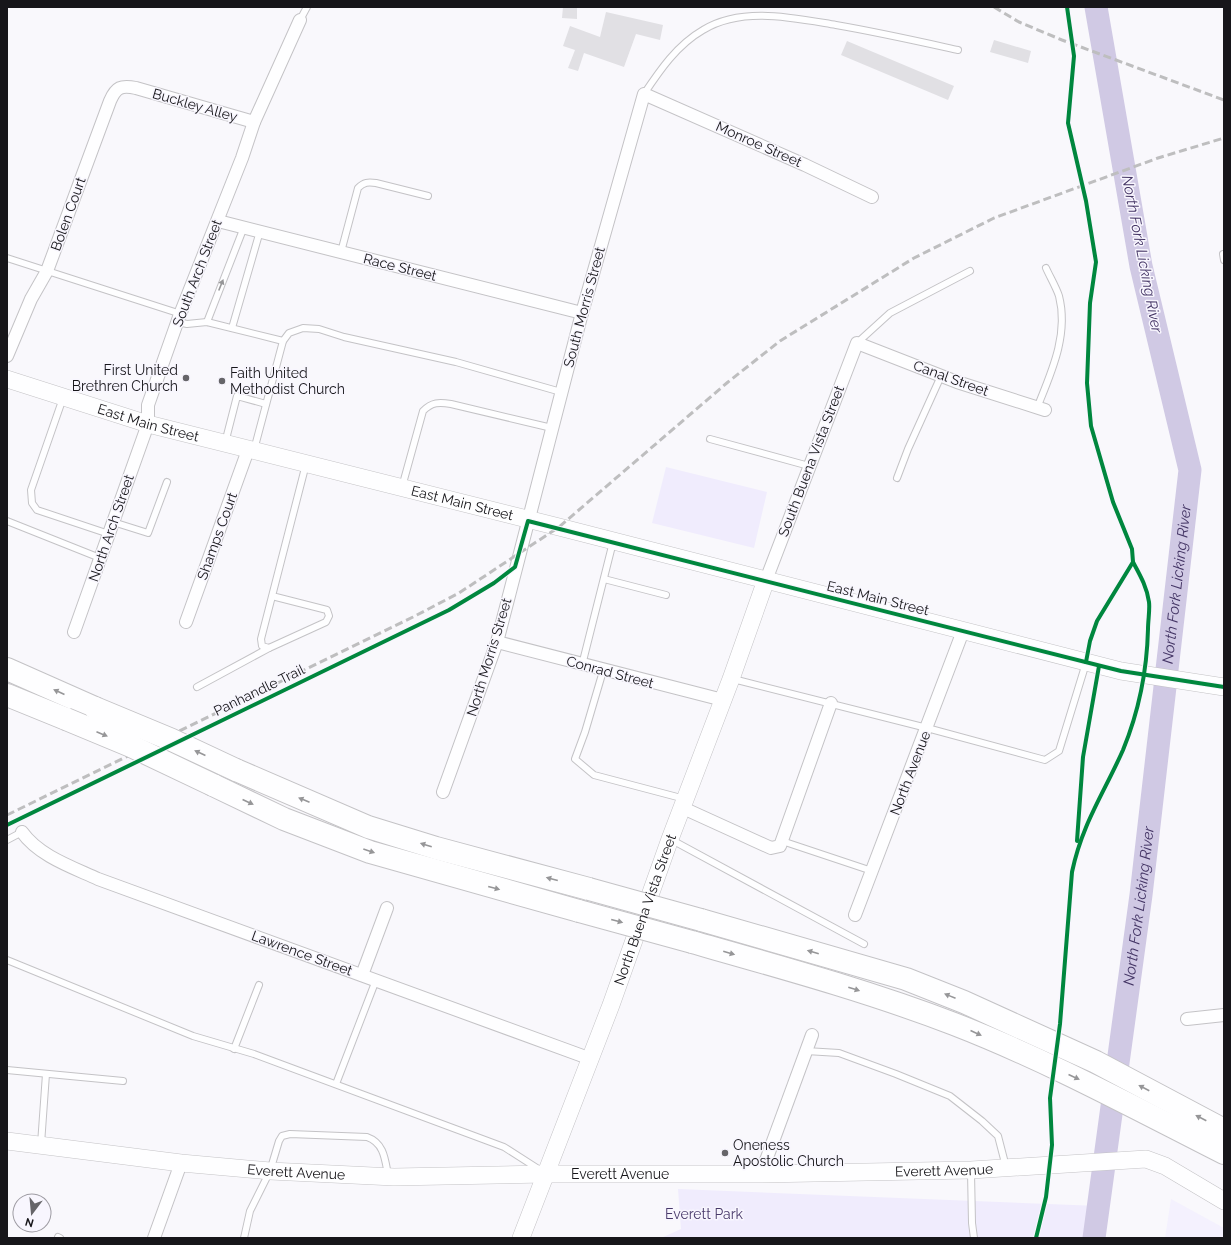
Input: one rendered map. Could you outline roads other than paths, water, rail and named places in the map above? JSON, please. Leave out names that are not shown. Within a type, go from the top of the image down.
[{"type":"highway","points":[[7,669],[368,827],[436,848],[701,920],[906,979],[1024,1029],[1096,1062],[1224,1130]]},
{"type":"highway","points":[[7,695],[131,746],[284,819],[370,852],[692,942],[902,1004],[956,1025],[1097,1088],[1224,1152]]},
{"type":"street","name":"South Arch Street","points":[[148,424],[148,405],[179,318],[218,221],[254,122],[300,20]]},
{"type":"street","name":"Bolen Court","points":[[7,356],[31,299],[47,271],[113,93],[116,89],[123,86],[136,88]]},
{"type":"street","name":"Buckley Alley","points":[[136,88],[254,122]]},
{"type":"street","name":"Monroe Street","points":[[644,94],[805,165],[872,198]]},
{"type":"street","name":"South Morris Street","points":[[528,521],[582,313],[644,94]]},
{"type":"street","name":"Race Street","points":[[218,221],[582,313]]},
{"type":"street","name":"Canal Street","points":[[857,343],[941,376],[1041,409]]},
{"type":"street","name":"South Buena Vista Street","points":[[766,580],[857,343]]},
{"type":"street","name":"East Main Street","points":[[7,379],[148,424],[224,444],[528,521],[559,527],[1121,672],[1224,687]]},
{"type":"street","name":"North Arch Street","points":[[74,632],[148,424]]},
{"type":"street","name":"Shamps Court","points":[[186,622],[251,450]]},
{"type":"street","name":"North Morris Street","points":[[444,792],[497,642],[528,521]]},
{"type":"street","name":"North Buena Vista Street","points":[[521,1238],[590,1059],[670,839],[732,679],[766,580]]},
{"type":"street","name":"North Avenue","points":[[855,915],[963,631]]},
{"type":"street","name":"Conrad Street","points":[[497,642],[603,671],[723,700]]},
{"type":"street","points":[[684,804],[771,848],[780,846],[831,703]]},
{"type":"street","name":"Lawrence Street","points":[[22,832],[37,848],[75,869],[98,879],[590,1059]]},
{"type":"street","points":[[362,975],[387,908]]},
{"type":"street","points":[[1187,1019],[1224,1015]]},
{"type":"street","points":[[761,1174],[812,1035]]},
{"type":"street","name":"Everett Avenue","points":[[7,1141],[181,1163],[270,1171],[389,1177],[545,1174],[761,1174],[971,1170],[1146,1159],[1165,1166],[1224,1202]]},
{"type":"street","points":[[154,1238],[181,1163]]},
{"type":"lane","points":[[300,20],[307,7]]},
{"type":"lane","points":[[644,94],[663,66],[678,48],[702,30],[738,18],[771,16],[795,18],[877,32],[958,50]]},
{"type":"lane","points":[[341,252],[358,188],[362,184],[368,182],[376,183],[428,196]]},
{"type":"lane","points":[[207,322],[244,227]]},
{"type":"lane","points":[[232,328],[260,231]]},
{"type":"lane","points":[[7,258],[179,318],[187,324],[207,322],[283,341]]},
{"type":"lane","points":[[1041,409],[1055,364],[1062,329],[1059,296],[1046,268]]},
{"type":"lane","points":[[857,343],[890,313],[970,271]]},
{"type":"lane","points":[[251,450],[266,404],[283,341],[289,333],[303,328],[319,329],[344,337],[456,362],[561,392]]},
{"type":"lane","points":[[897,478],[908,449],[941,376]]},
{"type":"lane","points":[[224,444],[237,396],[266,404]]},
{"type":"lane","points":[[63,397],[31,490],[32,503],[37,510],[109,534]]},
{"type":"lane","points":[[402,489],[423,411],[429,405],[438,402],[451,404],[552,428]]},
{"type":"lane","points":[[710,439],[809,466]]},
{"type":"lane","points":[[269,648],[262,646],[261,638],[306,464]]},
{"type":"lane","points":[[113,522],[148,533],[167,482]]},
{"type":"lane","points":[[7,521],[100,558]]},
{"type":"lane","points":[[582,665],[613,541]]},
{"type":"lane","points":[[604,579],[666,595]]},
{"type":"lane","points":[[197,687],[269,648],[326,622],[329,616],[326,610],[272,596]]},
{"type":"lane","points":[[732,679],[831,703],[1045,760],[1059,752],[1086,662]]},
{"type":"lane","points":[[603,671],[585,732],[575,759],[594,775],[684,804]]},
{"type":"lane","points":[[7,840],[22,832]]},
{"type":"lane","points":[[670,839],[864,944]]},
{"type":"lane","points":[[782,842],[872,871]]},
{"type":"lane","points":[[7,960],[166,1025],[336,1084],[504,1146],[545,1174]]},
{"type":"lane","points":[[336,1084],[376,980]]},
{"type":"lane","points":[[234,1049],[259,985]]},
{"type":"lane","points":[[806,1051],[839,1053],[950,1096],[982,1121],[998,1136],[1006,1169]]},
{"type":"lane","points":[[7,1070],[123,1081]]},
{"type":"lane","points":[[41,1145],[46,1074]]},
{"type":"lane","points":[[244,1238],[250,1211],[270,1171],[278,1141],[282,1136],[290,1134],[367,1137],[378,1142],[383,1149],[389,1177]]},
{"type":"lane","points":[[971,1170],[972,1223],[974,1238]]},
{"type":"waterway","name":"North Fork Licking River","points":[[1094,1238],[1141,895],[1190,470],[1141,266],[1096,7]]},
{"type":"railway","points":[[994,7],[1019,22],[1062,40],[1224,100]]},
{"type":"railway","points":[[7,815],[413,617],[459,593],[559,527],[728,382],[780,341],[914,258],[994,218],[1158,158],[1224,138]]},
{"type":"place","name":"First United Brethren Church","points":[[186,378]]},
{"type":"place","name":"Faith United Methodist Church","points":[[222,381]]},
{"type":"place","name":"Oneness Apostolic Church","points":[[725,1153]]},
{"type":"park label","name":"Everett Park","points":[[704,1214]]}]
